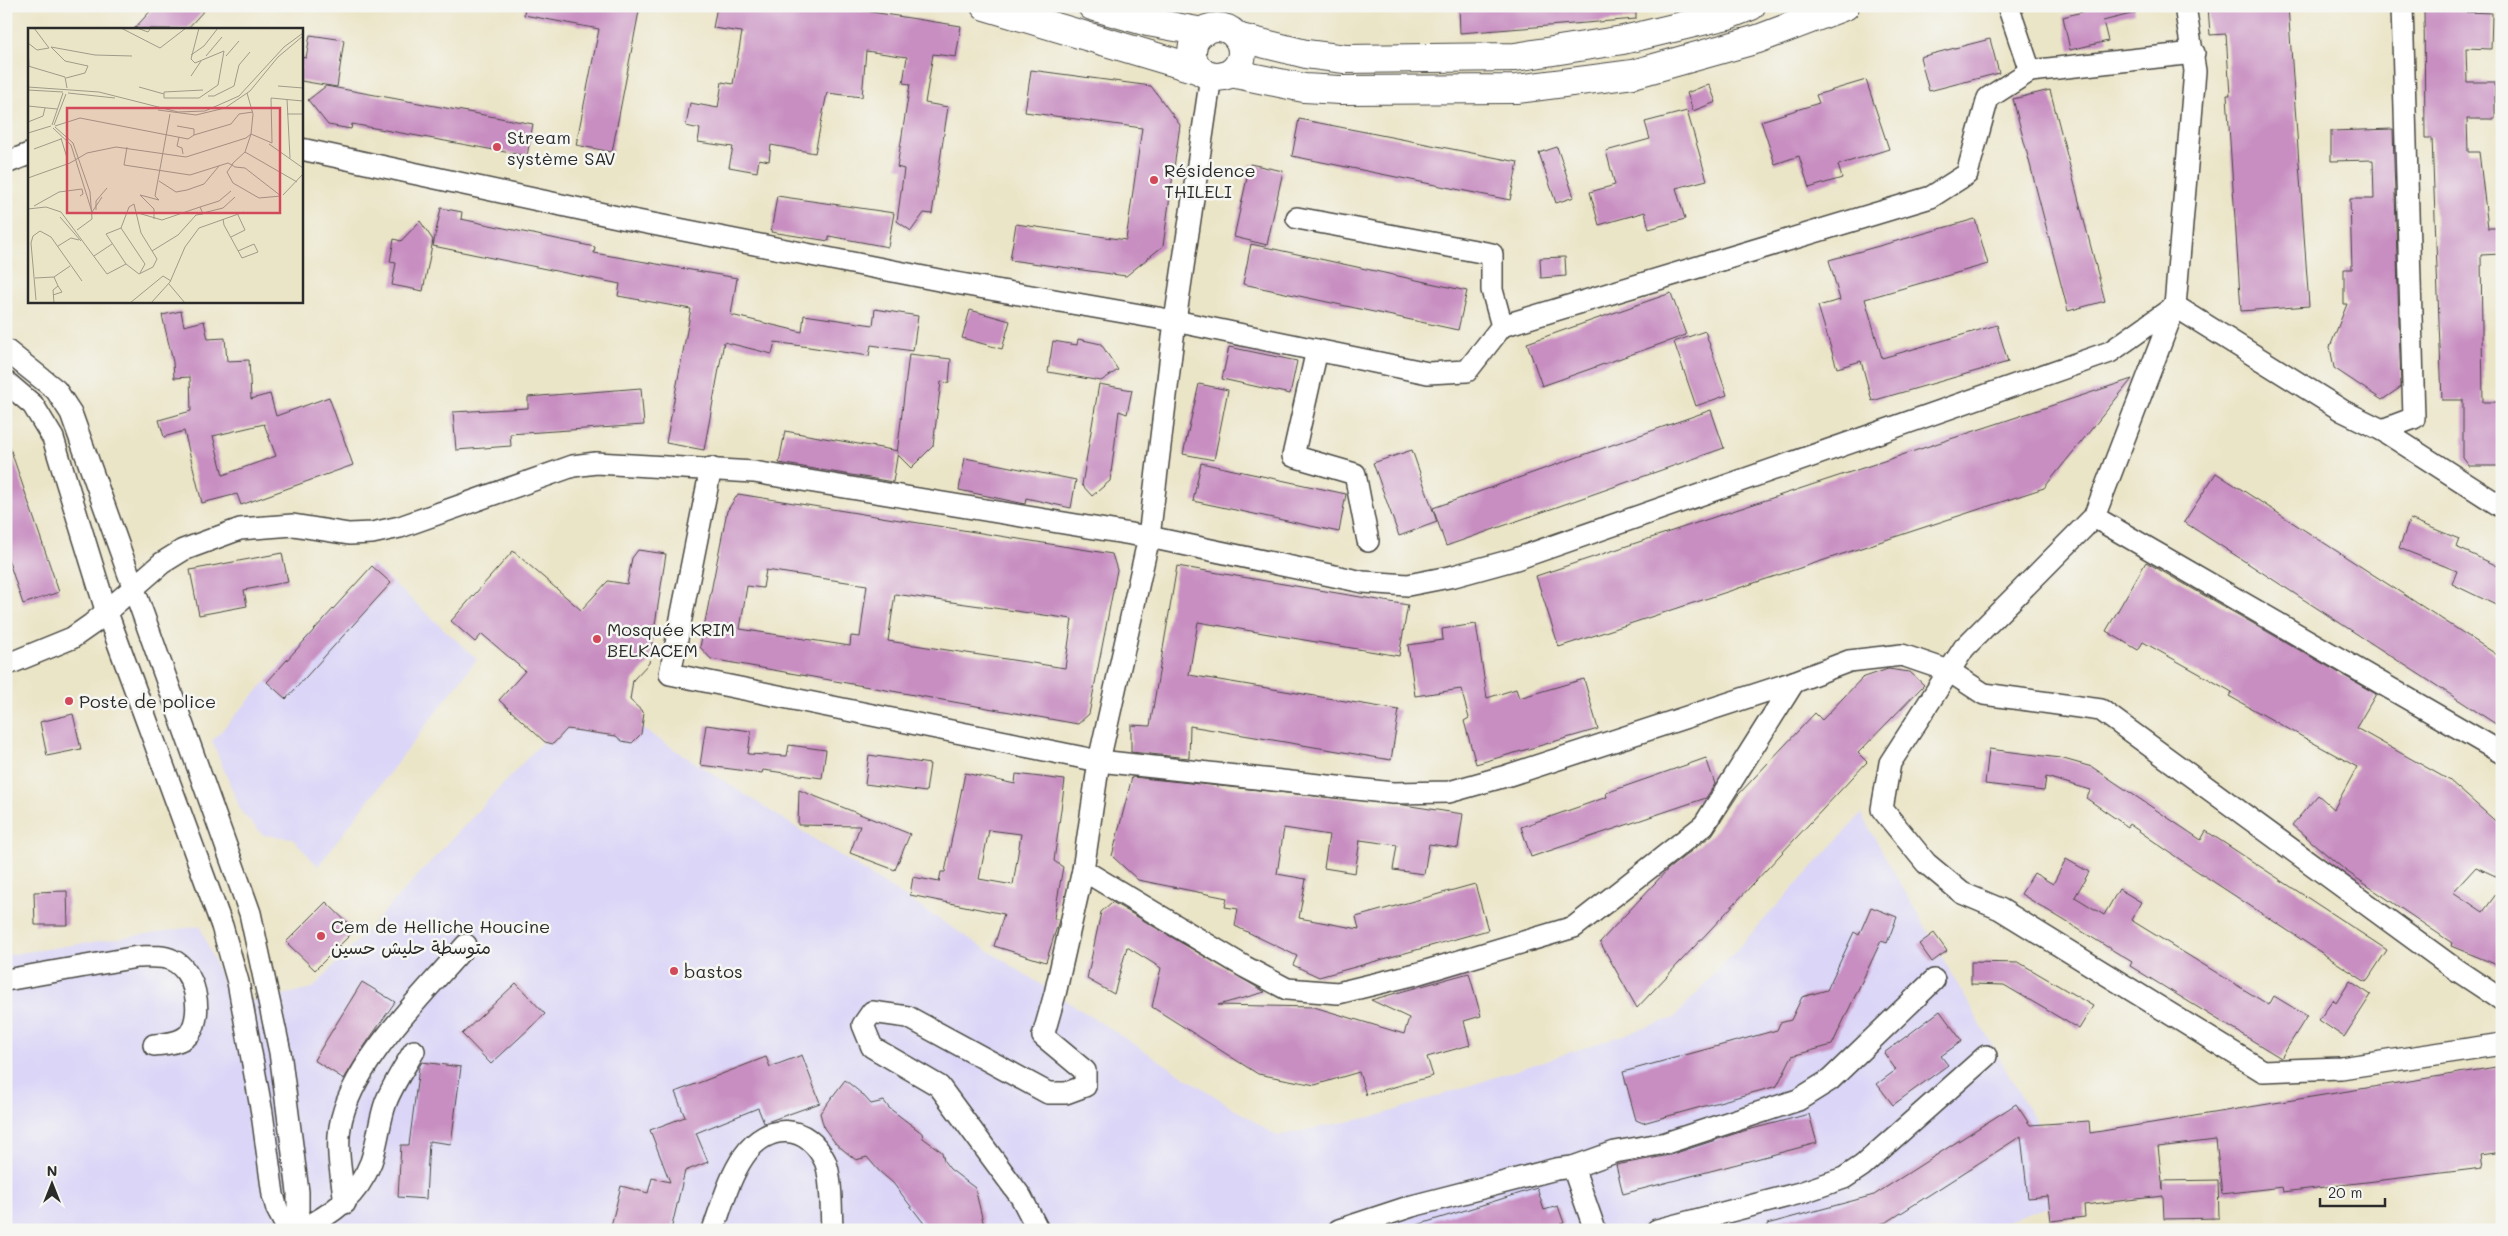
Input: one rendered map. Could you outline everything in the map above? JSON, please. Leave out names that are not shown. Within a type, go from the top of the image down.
[{"type":"main road","points":[[985,6],[1214,73],[1304,88],[1340,90],[1517,89],[1633,74],[1758,39],[1845,6]]},
{"type":"main road","points":[[1092,6],[1149,14],[1203,32],[1221,28],[1227,29],[1237,37],[1241,44],[1241,60],[1214,73]]},
{"type":"main road","points":[[1237,37],[1306,54],[1345,59],[1515,57],[1623,40],[1728,15],[1751,6]]},
{"type":"main road","points":[[1203,32],[1197,38],[1192,54],[1214,73]]},
{"type":"street","points":[[2008,6],[2030,71]]},
{"type":"street","points":[[2185,6],[2194,53],[2195,71],[2175,306],[2094,517],[1964,648],[1890,763],[1882,809],[1926,863],[1962,893],[2000,910],[2263,1071],[2341,1068],[2502,1044]]},
{"type":"street","points":[[2382,430],[2414,418],[2402,6]]},
{"type":"street","points":[[302,149],[622,218],[944,281],[1174,321],[1428,372],[1467,372],[1502,326],[1931,197],[1967,174],[1988,98],[2030,71],[2194,53]]},
{"type":"street","points":[[1038,1230],[1021,1197],[939,1086],[872,1046],[863,1025],[872,1012],[908,1017],[1048,1093],[1066,1093],[1085,1086],[1085,1071],[1043,1036],[1056,994],[1083,870],[1099,761],[1149,537],[1174,321],[1214,73]]},
{"type":"street","points":[[6,163],[28,154]]},
{"type":"street","points":[[1297,218],[1492,254],[1492,290],[1502,326]]},
{"type":"street","points":[[2175,306],[2343,411],[2382,430],[2502,507]]},
{"type":"street","points":[[6,665],[72,638],[162,563],[183,550],[240,529],[292,526],[349,534],[372,533],[400,527],[573,466],[596,463],[711,468],[754,472],[1149,537],[1363,582],[1408,584],[1454,576],[1516,559],[2110,352],[2175,306]]},
{"type":"street","points":[[6,350],[56,390],[71,413],[135,586],[250,913],[280,1052],[298,1192],[298,1214],[293,1230]]},
{"type":"street","points":[[1316,350],[1293,456],[1355,474],[1368,541]]},
{"type":"street","points":[[6,382],[33,405],[54,438],[106,610],[222,926],[238,982],[262,1113],[273,1195],[277,1209],[288,1230]]},
{"type":"street","points":[[711,468],[670,674],[1099,761],[1393,793],[1449,792],[1506,776],[1794,682],[1849,661],[1902,655],[1949,670],[1984,694],[2101,710],[2455,969],[2502,1000]]},
{"type":"street","points":[[2094,517],[2502,753]]},
{"type":"street","points":[[1083,870],[1245,967],[1287,989],[1338,993],[1416,974],[1574,927],[1608,901],[1704,824],[1794,682]]},
{"type":"street","points":[[345,1203],[339,1151],[344,1106],[386,1038],[466,945]]},
{"type":"street","points":[[6,980],[137,957],[156,957],[172,960],[184,969],[191,981],[196,1000],[194,1023],[189,1034],[182,1040],[154,1046]]},
{"type":"street","points":[[1339,1230],[1412,1206],[1556,1168],[1573,1167],[1615,1152],[1666,1143],[1798,1100],[1830,1080],[1934,980]]},
{"type":"street","points":[[301,1230],[326,1218],[345,1203],[361,1183],[371,1162],[386,1103],[414,1051]]},
{"type":"street","points":[[1657,1230],[1800,1193],[1844,1178],[1862,1166],[1986,1056]]},
{"type":"street","points":[[713,1230],[734,1175],[744,1155],[759,1140],[780,1131],[795,1130],[810,1140],[825,1162],[832,1230]]},
{"type":"street","points":[[1573,1167],[1595,1230]]},
{"type":"shaded area","points":[[372,564],[477,659],[318,866],[292,838],[263,835],[242,813],[212,741]]},
{"type":"shaded area","name":"bastos","points":[[632,722],[1277,1136],[1381,1115],[1674,1018],[1861,814],[2079,1198],[1974,1230],[6,1230],[6,955],[200,926],[231,1003],[270,998],[313,988],[558,725]]},
{"type":"building","points":[[155,6],[208,6],[188,28],[135,28]]},
{"type":"building","points":[[525,6],[640,6],[612,152],[576,145],[599,29],[524,15]]},
{"type":"building","points":[[717,6],[833,6],[961,26],[956,57],[933,54],[925,103],[948,107],[932,214],[924,213],[911,231],[897,221],[904,169],[897,167],[910,84],[903,83],[907,57],[866,51],[862,97],[827,93],[815,153],[771,145],[769,161],[759,159],[757,172],[729,167],[733,147],[698,142],[700,129],[686,126],[690,103],[718,108],[722,82],[733,84],[742,32],[713,28]]},
{"type":"building","points":[[1459,6],[1636,6],[1636,19],[1460,33]]},
{"type":"building","points":[[2080,6],[2134,6],[2135,13],[2103,21],[2108,41],[2070,50],[2063,17],[2082,12]]},
{"type":"building","points":[[2208,6],[2288,6],[2309,306],[2241,311],[2227,95],[2230,95],[2226,34],[2210,35]]},
{"type":"building","points":[[2424,6],[2466,6],[2466,12],[2492,13],[2491,49],[2466,48],[2467,82],[2495,82],[2495,119],[2467,119],[2468,152],[2479,152],[2488,228],[2502,228],[2502,254],[2481,255],[2483,402],[2502,402],[2502,466],[2469,466],[2463,458],[2463,400],[2442,400],[2432,138],[2425,138]]},
{"type":"building","points":[[310,35],[344,40],[337,87],[302,81],[302,57],[306,58]]},
{"type":"building","points":[[1990,39],[1999,73],[1929,91],[1920,57]]},
{"type":"building","name":"Résidence THILELI","points":[[1031,70],[1151,86],[1180,125],[1163,246],[1126,276],[1010,260],[1016,224],[1126,240],[1142,128],[1025,112]]},
{"type":"building","points":[[1866,80],[1889,149],[1838,165],[1842,178],[1809,188],[1799,156],[1775,164],[1761,121],[1819,103],[1816,95]]},
{"type":"building","points":[[1709,84],[1716,102],[1693,111],[1687,93]]},
{"type":"building","points":[[326,86],[533,124],[527,156],[352,124],[351,129],[328,125],[308,100]]},
{"type":"building","points":[[2050,90],[2105,301],[2068,311],[2013,99]]},
{"type":"building","points":[[1687,111],[1707,180],[1676,188],[1685,219],[1649,229],[1645,212],[1599,225],[1590,192],[1615,185],[1606,151],[1650,139],[1645,122]]},
{"type":"building","points":[[1299,119],[1518,162],[1510,200],[1292,156]]},
{"type":"building","points":[[2393,129],[2401,387],[2382,400],[2334,368],[2330,347],[2347,304],[2344,304],[2344,269],[2352,269],[2350,199],[2374,199],[2373,160],[2331,161],[2331,131]]},
{"type":"building","points":[[1557,147],[1574,197],[1556,203],[1539,153]]},
{"type":"building","points":[[1250,164],[1283,171],[1267,245],[1234,237]]},
{"type":"building","points":[[777,196],[894,213],[888,247],[829,236],[829,241],[771,232]]},
{"type":"building","points":[[441,208],[462,212],[461,219],[595,247],[594,253],[737,278],[731,315],[802,332],[804,315],[873,325],[875,309],[918,316],[913,351],[871,345],[869,356],[775,342],[772,354],[724,342],[704,450],[666,443],[691,309],[618,296],[620,284],[433,246]]},
{"type":"building","points":[[1975,219],[1988,264],[1865,299],[1882,358],[1997,325],[2008,362],[1872,401],[1861,361],[1837,368],[1818,306],[1840,300],[1829,260]]},
{"type":"building","points":[[420,221],[433,240],[423,291],[392,285],[396,263],[390,262],[394,239],[401,241]]},
{"type":"building","points":[[1251,244],[1467,291],[1458,330],[1243,284]]},
{"type":"building","points":[[1565,257],[1566,276],[1541,278],[1540,258]]},
{"type":"building","points":[[1671,293],[1686,335],[1542,386],[1527,343]]},
{"type":"building","points":[[970,310],[1010,321],[1002,349],[962,338]]},
{"type":"building","points":[[181,311],[184,326],[204,321],[208,339],[225,338],[227,361],[249,360],[251,399],[270,394],[276,416],[329,397],[353,465],[241,505],[237,494],[202,503],[184,431],[164,437],[159,420],[191,411],[190,377],[174,378],[173,362],[162,315]],"holes":[[[264,424],[276,456],[223,475],[213,436]]]},
{"type":"building","points":[[1705,331],[1727,395],[1696,406],[1674,342]]},
{"type":"building","points":[[1078,339],[1101,344],[1118,370],[1101,381],[1048,372],[1053,341],[1077,345]]},
{"type":"building","points":[[1229,347],[1297,361],[1290,394],[1222,379]]},
{"type":"building","points":[[909,354],[951,359],[949,383],[941,382],[933,446],[911,468],[897,454]]},
{"type":"building","points":[[2132,379],[2044,488],[1559,647],[1536,576]]},
{"type":"building","points":[[1099,384],[1132,390],[1127,414],[1119,411],[1110,481],[1092,496],[1082,485]]},
{"type":"building","points":[[1199,384],[1228,390],[1214,460],[1183,454]]},
{"type":"building","points":[[641,388],[644,425],[510,434],[511,446],[456,450],[453,412],[528,408],[528,397]]},
{"type":"building","points":[[1711,410],[1724,448],[1446,546],[1433,508]]},
{"type":"building","points":[[785,431],[898,451],[893,482],[779,463]]},
{"type":"building","points":[[9,445],[59,592],[23,604],[6,553],[6,446]]},
{"type":"building","points":[[1412,450],[1437,522],[1399,536],[1373,463]]},
{"type":"building","points":[[965,458],[1076,480],[1071,508],[1026,498],[1025,504],[959,490]]},
{"type":"building","points":[[1201,463],[1346,494],[1339,532],[1193,501]]},
{"type":"building","points":[[2216,473],[2502,658],[2502,728],[2184,522]]},
{"type":"building","points":[[738,494],[1112,554],[1117,570],[1089,714],[1078,724],[711,659],[700,647],[727,511]],"holes":[[[766,570],[867,585],[860,637],[851,636],[850,646],[740,629],[747,586],[763,588]],[[895,594],[1072,619],[1065,668],[888,641]]]},
{"type":"building","points":[[2410,519],[2459,539],[2456,547],[2502,568],[2502,608],[2452,584],[2457,571],[2399,548]]},
{"type":"building","points":[[638,550],[666,554],[649,663],[633,680],[630,700],[644,713],[641,734],[632,743],[622,741],[616,736],[567,729],[553,744],[545,742],[499,700],[525,671],[482,634],[475,642],[451,621],[513,551],[581,610],[608,581],[627,584],[632,558]]},
{"type":"building","points":[[282,553],[288,582],[244,590],[247,606],[199,615],[190,570]]},
{"type":"building","points":[[2146,562],[2376,694],[2356,728],[2449,780],[2502,827],[2502,879],[2476,867],[2453,892],[2483,912],[2502,886],[2502,967],[2451,946],[2452,943],[2346,871],[2292,825],[2318,795],[2334,809],[2357,767],[2229,696],[2232,692],[2143,642],[2138,650],[2106,631]]},
{"type":"building","points":[[372,566],[391,583],[286,699],[267,682]]},
{"type":"building","points":[[1177,566],[1408,605],[1399,656],[1198,622],[1189,675],[1399,710],[1391,760],[1190,726],[1189,758],[1131,752],[1131,725],[1150,726]]},
{"type":"building","points":[[1476,624],[1487,698],[1516,689],[1519,698],[1584,679],[1598,729],[1476,764],[1464,721],[1469,718],[1461,689],[1415,696],[1408,645],[1443,640],[1442,629]]},
{"type":"building","points":[[1888,669],[1910,672],[1924,685],[1858,753],[1867,762],[1637,1008],[1600,942],[1668,869],[1712,835],[1738,795],[1815,713],[1822,720],[1862,678]]},
{"type":"building","points":[[73,714],[81,749],[47,756],[40,722]]},
{"type":"building","points":[[706,725],[751,731],[748,754],[787,756],[789,745],[826,750],[822,778],[763,770],[762,773],[700,765]]},
{"type":"building","points":[[1989,749],[2060,758],[2092,767],[2201,840],[2206,831],[2387,950],[2366,982],[2129,824],[2128,827],[2086,798],[2091,790],[2046,777],[2044,791],[1985,784]]},
{"type":"building","points":[[869,755],[930,764],[926,792],[865,784]]},
{"type":"building","points":[[1706,758],[1715,784],[1706,798],[1531,857],[1521,827],[1607,797],[1606,793]]},
{"type":"building","points":[[965,773],[1015,784],[1016,774],[1065,780],[1054,861],[1063,867],[1054,918],[1059,920],[1046,962],[994,946],[1004,914],[910,895],[913,877],[939,882],[941,872],[945,872]],"holes":[[[989,830],[1021,834],[1013,885],[979,879]]]},
{"type":"building","points":[[1132,777],[1404,805],[1463,814],[1458,848],[1429,844],[1424,874],[1393,870],[1397,845],[1360,840],[1355,873],[1324,868],[1329,835],[1284,828],[1277,874],[1306,879],[1299,918],[1359,929],[1356,917],[1475,884],[1488,930],[1319,977],[1293,965],[1297,956],[1235,926],[1238,909],[1225,907],[1227,898],[1138,880],[1112,856]]},
{"type":"building","points":[[799,790],[910,834],[895,870],[850,853],[860,826],[798,825]]},
{"type":"building","points":[[2066,859],[2089,872],[2075,897],[2104,915],[2119,889],[2141,902],[2131,920],[2269,1005],[2274,996],[2307,1016],[2281,1058],[2130,966],[2132,962],[2021,894],[2034,873],[2053,884]]},
{"type":"building","points":[[67,891],[68,925],[35,925],[34,892]]},
{"type":"building","points":[[326,902],[355,930],[315,970],[286,942]]},
{"type":"building","points":[[1112,902],[1265,992],[1218,1005],[1314,1007],[1404,1034],[1409,1018],[1371,1000],[1469,973],[1481,1016],[1464,1021],[1470,1045],[1427,1057],[1433,1076],[1366,1095],[1359,1072],[1315,1085],[1258,1074],[1152,1007],[1161,968],[1127,947],[1114,994],[1087,979],[1101,912]]},
{"type":"building","points":[[1871,907],[1897,917],[1887,943],[1881,941],[1832,1045],[1792,1056],[1777,1086],[1643,1123],[1636,1120],[1623,1072],[1777,1030],[1780,1023],[1791,1020],[1802,997],[1827,990],[1854,932],[1859,935]]},
{"type":"building","points":[[1934,933],[1947,951],[1932,962],[1919,944]]},
{"type":"building","points":[[1971,962],[2020,963],[2093,1006],[2079,1029],[2004,985],[1971,984]]},
{"type":"building","points":[[2350,981],[2371,995],[2344,1037],[2319,1020],[2333,1000],[2336,1003]]},
{"type":"building","points":[[362,982],[395,1002],[344,1079],[314,1060]]},
{"type":"building","points":[[516,983],[545,1014],[491,1064],[462,1034]]},
{"type":"building","points":[[1940,1011],[1962,1041],[1941,1056],[1948,1065],[1893,1105],[1877,1084],[1896,1070],[1884,1053]]},
{"type":"building","points":[[802,1055],[820,1103],[764,1123],[758,1108],[696,1133],[708,1162],[685,1171],[671,1230],[610,1230],[621,1186],[648,1193],[652,1178],[670,1182],[650,1130],[685,1117],[675,1092],[766,1057],[770,1067]]},
{"type":"building","points":[[422,1062],[461,1067],[451,1144],[429,1141],[426,1199],[398,1197],[401,1145],[409,1145],[419,1067]]},
{"type":"building","points":[[2502,1066],[2502,1152],[2481,1155],[2483,1168],[2283,1192],[2282,1187],[2222,1194],[2216,1140],[2158,1147],[2163,1190],[2163,1181],[2218,1180],[2219,1218],[2164,1219],[2163,1196],[2084,1205],[2085,1217],[2051,1221],[2048,1196],[2028,1198],[2021,1136],[1887,1222],[1858,1230],[1768,1230],[1767,1224],[1874,1195],[2016,1104],[2030,1125],[2089,1121],[2090,1133]]},
{"type":"building","points":[[845,1080],[871,1104],[884,1101],[889,1108],[922,1133],[923,1138],[942,1152],[944,1161],[950,1169],[975,1188],[985,1230],[929,1230],[893,1183],[867,1157],[856,1160],[836,1144],[824,1128],[820,1113]]},
{"type":"building","points":[[1809,1114],[1817,1143],[1623,1194],[1616,1165],[1670,1155],[1740,1132]]},
{"type":"building","points":[[1537,1188],[1544,1210],[1558,1206],[1564,1223],[1542,1230],[1414,1230],[1414,1226]]},
{"type":"place","name":"Stream système SAV","points":[[497,147]]},
{"type":"place","name":"Résidence THILELI","points":[[1154,180]]},
{"type":"place","name":"Mosquée KRIM BELKACEM","points":[[597,639]]},
{"type":"place","name":"Poste de police","points":[[69,701]]},
{"type":"place","name":"Cem de Helliche Houcine متوسطة حليش حسين","points":[[321,936]]},
{"type":"place","name":"bastos","points":[[674,971]]}]
